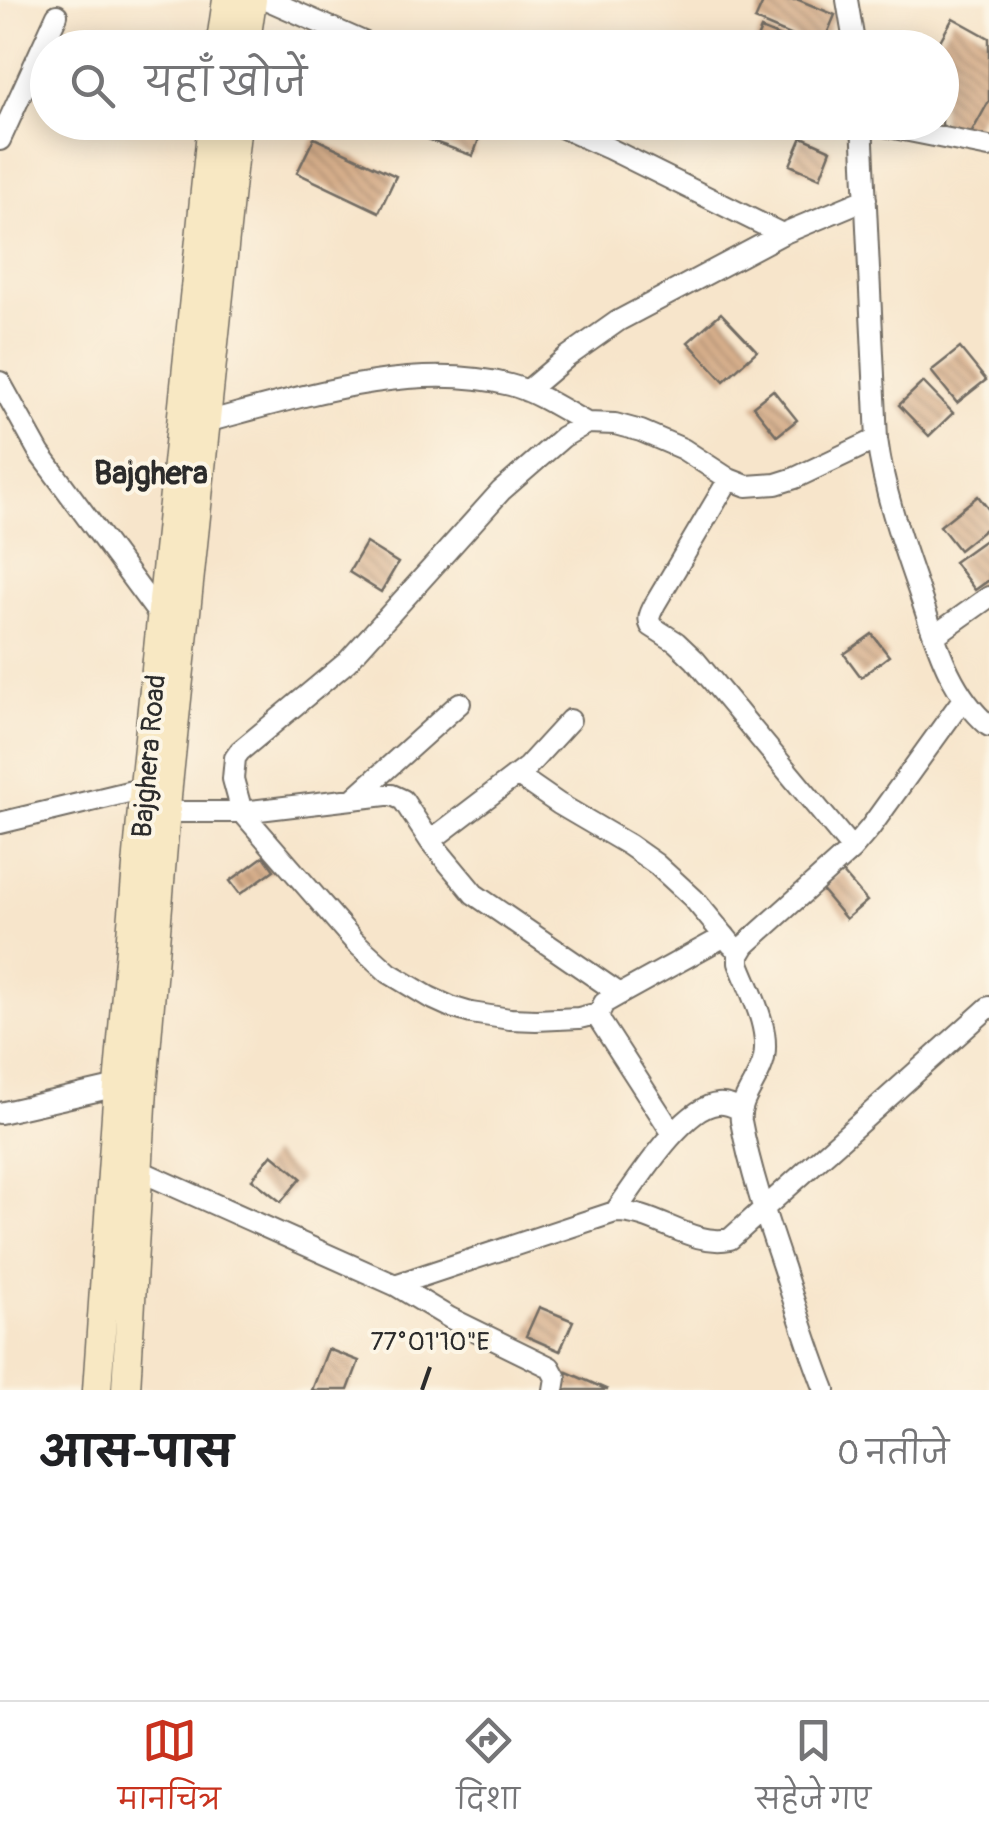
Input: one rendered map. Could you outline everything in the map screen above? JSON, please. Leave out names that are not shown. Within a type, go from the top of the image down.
[{"type":"main road","points":[[223,30],[227,0]]},
{"type":"main road","points":[[248,30],[252,0]]},
{"type":"main road","name":"Bajghera Road","points":[[126,1390],[155,799],[160,616],[210,140]]},
{"type":"main road","name":"Bajghera Road","points":[[97,1390],[118,1086],[206,422],[234,140]]},
{"type":"street","points":[[268,0],[336,30]]},
{"type":"street","points":[[847,0],[853,30]]},
{"type":"street","points":[[50,30],[57,15]]},
{"type":"street","points":[[0,140],[30,74]]},
{"type":"street","points":[[590,140],[782,234]]},
{"type":"street","points":[[864,140],[881,471],[947,668],[964,699],[989,726]]},
{"type":"street","points":[[954,140],[989,147]]},
{"type":"street","points":[[527,391],[618,320],[782,234],[866,199]]},
{"type":"street","points":[[206,422],[379,382],[454,376],[527,391],[587,423],[615,424],[641,431],[683,449],[747,486],[776,484],[877,440]]},
{"type":"street","points":[[0,382],[40,454],[160,616]]},
{"type":"street","points":[[587,423],[564,437],[502,491],[347,662],[240,751],[232,779],[242,812],[374,962],[408,986],[451,1007],[510,1019],[579,1018],[599,1013]]},
{"type":"street","points":[[729,479],[654,604],[649,622],[695,660],[852,849]]},
{"type":"street","points":[[934,636],[989,597]]},
{"type":"street","points":[[824,1390],[763,1209],[741,1110],[756,1082],[766,1044],[739,955],[852,849],[964,699]]},
{"type":"street","points":[[352,800],[460,703]]},
{"type":"street","points":[[430,841],[517,775],[570,720]]},
{"type":"street","points":[[517,775],[656,864],[693,898],[739,955]]},
{"type":"street","points":[[0,823],[155,799],[242,812],[386,794],[396,796],[480,900],[620,994]]},
{"type":"street","points":[[672,1134],[600,1021],[599,1013],[604,1004],[620,994],[724,936]]},
{"type":"street","points":[[395,1285],[615,1212],[632,1212],[702,1238],[730,1239],[989,1007]]},
{"type":"street","points":[[0,1113],[118,1086]]},
{"type":"street","points":[[615,1212],[672,1134],[688,1119],[708,1106],[722,1104],[741,1110]]},
{"type":"street","points":[[138,1170],[395,1285],[450,1318],[550,1367],[556,1378],[554,1390]]},
{"type":"building","points":[[764,0],[799,0],[835,15],[829,30],[779,30],[755,20]]},
{"type":"building","points":[[953,18],[989,38],[989,101],[968,139],[959,134],[959,30],[946,30]]},
{"type":"building","points":[[313,140],[318,140],[396,176],[379,212],[297,173]]},
{"type":"building","points":[[429,140],[479,140],[473,156]]},
{"type":"building","points":[[801,140],[831,150],[820,178],[790,165]]},
{"type":"building","points":[[721,313],[757,351],[724,381],[688,342]]},
{"type":"building","points":[[960,348],[986,380],[957,403],[931,371]]},
{"type":"building","points":[[923,382],[953,413],[929,436],[899,405]]},
{"type":"building","points":[[773,390],[797,420],[777,436],[753,406]]},
{"type":"building","points":[[978,496],[989,510],[989,526],[959,550],[940,526]]},
{"type":"building","points":[[989,537],[989,580],[975,590],[954,562]]},
{"type":"building","points":[[366,543],[398,563],[381,592],[349,572]]},
{"type":"building","points":[[872,634],[889,656],[861,677],[844,654]]},
{"type":"building","points":[[264,856],[274,870],[240,894],[230,881]]},
{"type":"building","points":[[842,872],[867,901],[846,919],[821,889]]},
{"type":"building","points":[[272,1154],[301,1178],[281,1202],[252,1179]]},
{"type":"building","points":[[539,1307],[573,1321],[560,1351],[526,1336]]},
{"type":"building","points":[[328,1349],[359,1361],[348,1390],[312,1390]]},
{"type":"building","points":[[567,1372],[608,1390],[559,1390]]},
{"type":"district","name":"Bajghera","points":[[151,473]]}]
